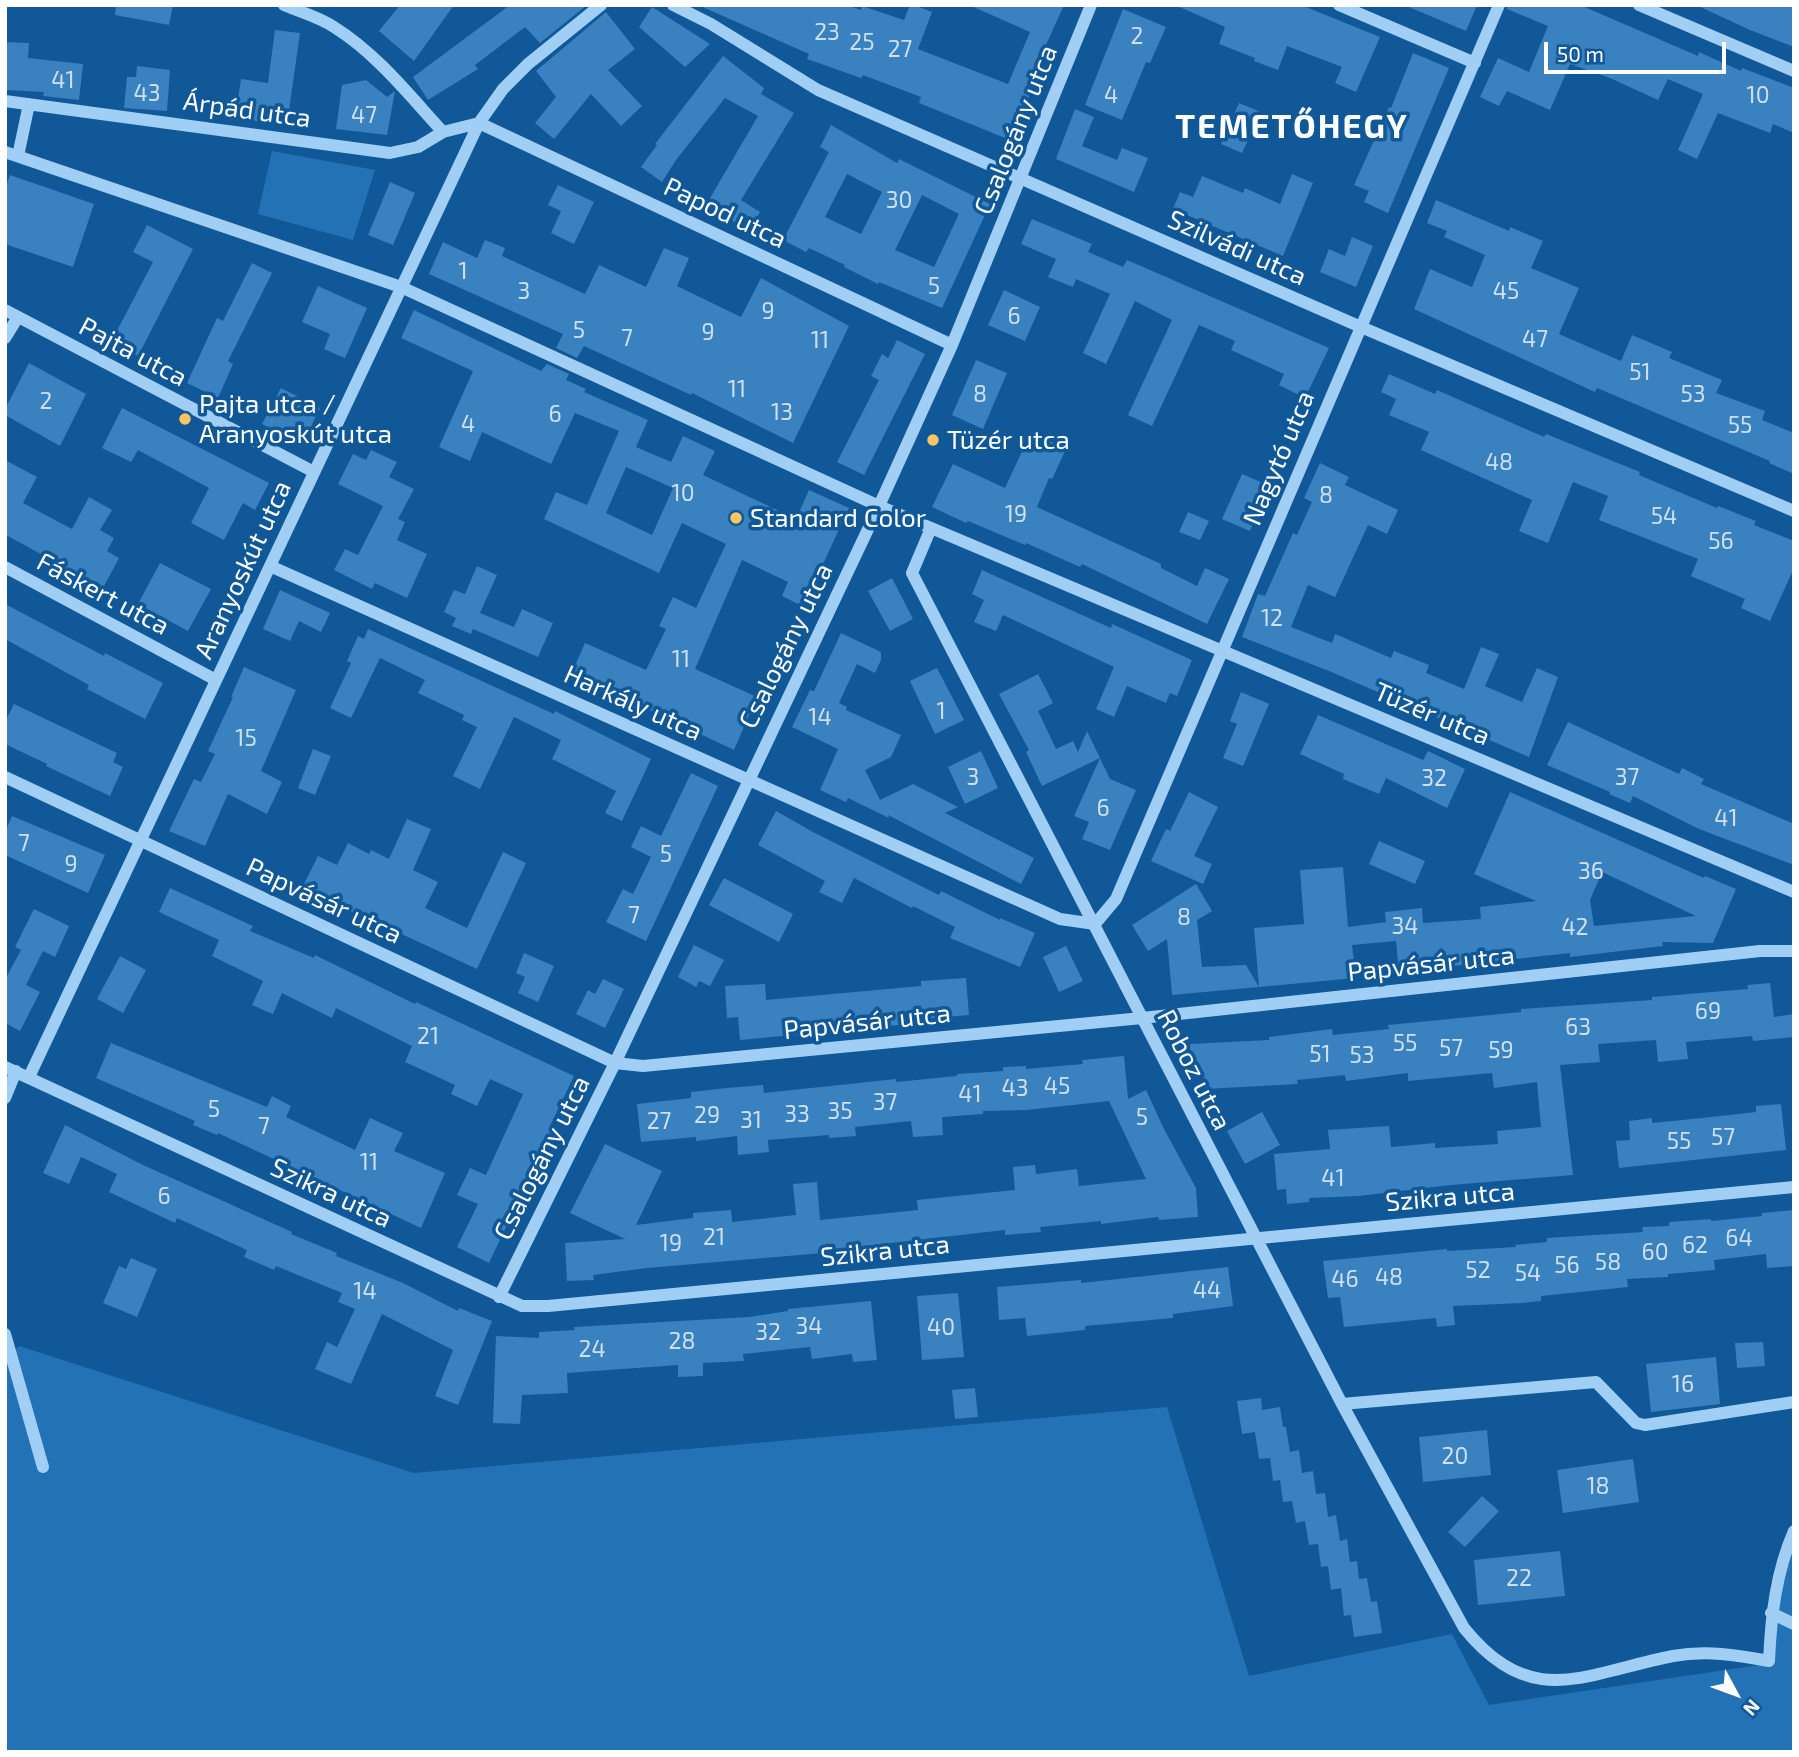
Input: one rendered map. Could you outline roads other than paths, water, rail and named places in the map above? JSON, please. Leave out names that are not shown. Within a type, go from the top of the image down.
[{"type":"street","points":[[284,5],[332,25],[354,41],[377,60],[443,132]]},
{"type":"street","name":"Aranyoskút utca","points":[[29,1077],[479,123],[503,89],[528,64],[601,5]]},
{"type":"street","name":"Szilvádi utca","points":[[673,5],[710,24],[818,90],[1360,327],[1794,511]]},
{"type":"street","name":"Csalogány utca","points":[[499,1297],[615,1063],[880,506],[952,345],[1091,5]]},
{"type":"street","points":[[1339,5],[1475,62]]},
{"type":"street","name":"Nagytó utca","points":[[1094,924],[1116,899],[1499,5]]},
{"type":"street","points":[[1639,5],[1794,71]]},
{"type":"street","name":"Árpád utca","points":[[5,101],[390,153],[418,147],[443,132],[479,123]]},
{"type":"street","points":[[29,104],[12,154],[401,286]]},
{"type":"street","name":"Papod utca","points":[[479,123],[952,345]]},
{"type":"street","name":"Tüzér utca","points":[[401,286],[880,506],[1794,892]]},
{"type":"street","name":"Pajta utca","points":[[5,310],[314,472]]},
{"type":"street","points":[[5,338],[18,317]]},
{"type":"street","name":"Roboz utca","points":[[931,528],[912,573],[1255,1238],[1464,1628],[1479,1647],[1502,1664],[1524,1677],[1549,1681],[1596,1675],[1673,1656],[1697,1653],[1723,1653],[1769,1661],[1771,1613]]},
{"type":"street","name":"Harkály utca","points":[[270,566],[1060,919],[1094,924]]},
{"type":"street","name":"Fáskert utca","points":[[5,568],[216,680]]},
{"type":"street","name":"Papvásár utca","points":[[5,777],[615,1063],[643,1066],[1142,1018],[1760,950],[1794,951]]},
{"type":"street","points":[[5,1098],[11,1069]]},
{"type":"street","name":"Szikra utca","points":[[11,1069],[522,1306],[548,1306],[1794,1187]]},
{"type":"street","points":[[5,1334],[43,1467]]},
{"type":"street","points":[[1342,1404],[1596,1382],[1636,1423],[1645,1425],[1794,1402]]},
{"type":"street","points":[[1794,1531],[1787,1548],[1771,1613],[1794,1624]]},
{"type":"place","name":"Pajta utca / Aranyoskút utca","points":[[185,419]]},
{"type":"place","name":"Tüzér utca","points":[[933,440]]},
{"type":"place","name":"Standard Color","points":[[736,518]]},
{"type":"district","name":"TEMETŐHEGY","points":[[1292,127]]}]
